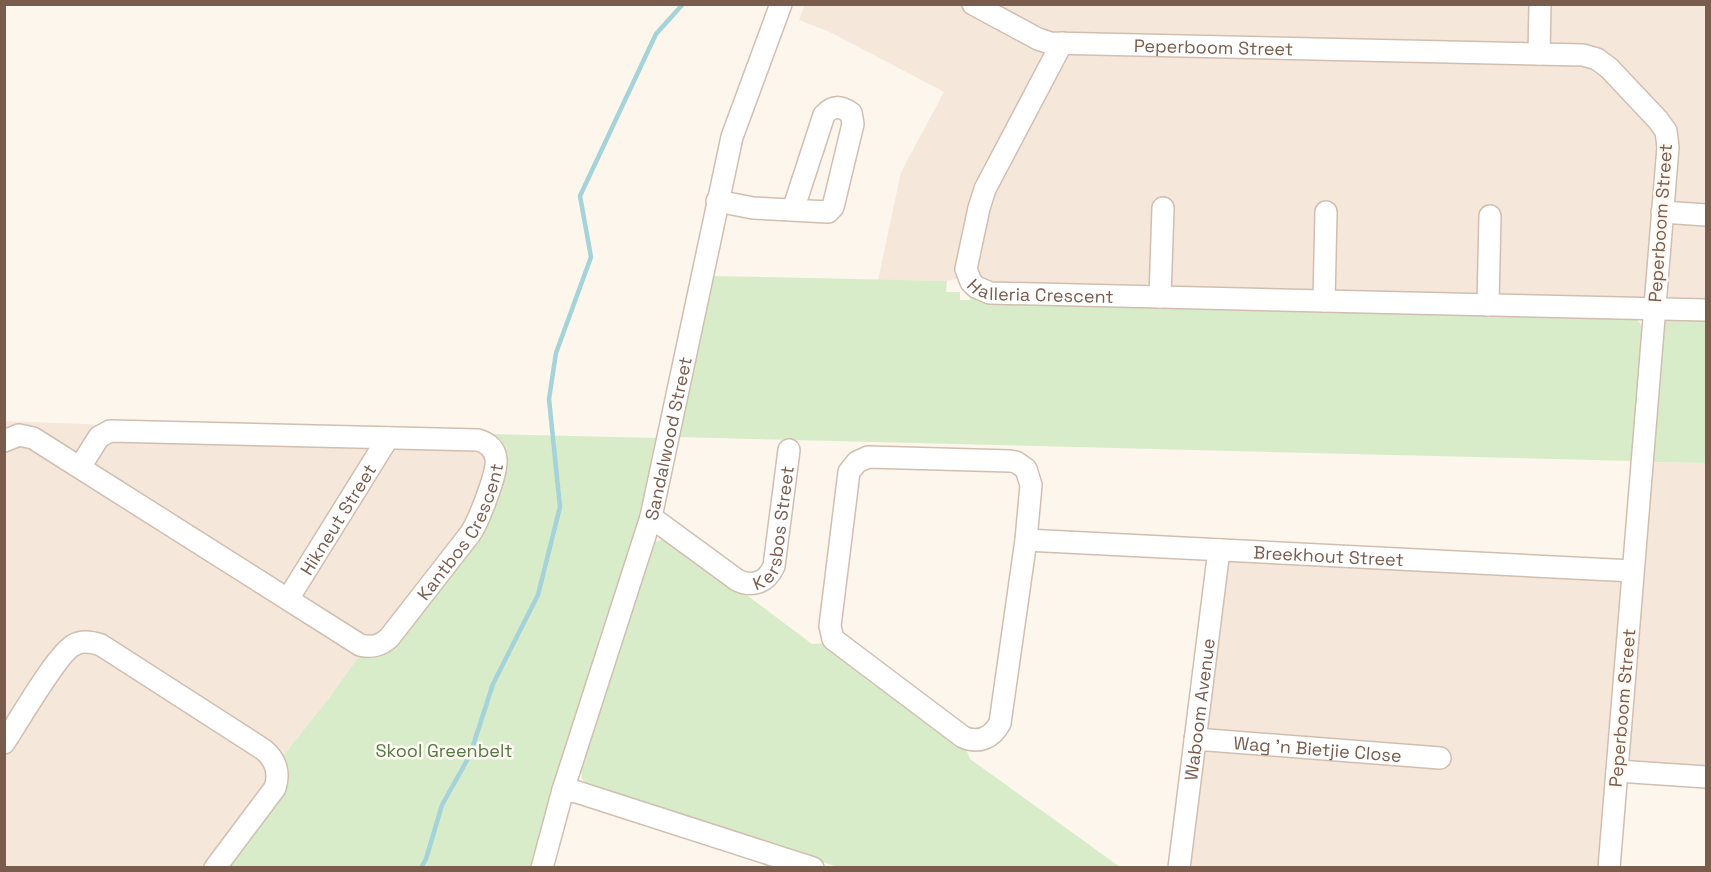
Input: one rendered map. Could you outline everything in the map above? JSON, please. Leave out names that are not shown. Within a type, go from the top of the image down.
[{"type":"street","name":"Sandalwood Street","points":[[542,867],[563,790],[651,517],[732,137],[781,4]]},
{"type":"street","name":"Peperboom Street","points":[[973,4],[1038,39],[1050,43],[1583,56],[1597,59],[1609,68],[1658,120],[1666,131],[1668,139],[1609,867]]},
{"type":"street","points":[[1539,54],[1540,4]]},
{"type":"street","name":"Halleria Crescent","points":[[1062,43],[981,199],[966,262],[968,276],[976,287],[990,293],[1707,310]]},
{"type":"street","points":[[717,201],[753,208],[828,212],[833,207],[854,124],[851,113],[844,108],[829,109],[824,115],[793,210]]},
{"type":"street","points":[[1160,297],[1163,208]]},
{"type":"street","points":[[1324,301],[1326,212]]},
{"type":"street","points":[[1662,212],[1707,215]]},
{"type":"street","points":[[1488,305],[1490,216]]},
{"type":"street","name":"Kantbos Crescent","points":[[4,441],[19,435],[33,438],[288,600],[360,645],[367,647],[379,645],[389,638],[474,529],[497,464],[495,452],[478,440],[110,431],[99,437],[80,467]]},
{"type":"street","name":"Hikneut Street","points":[[288,600],[388,438]]},
{"type":"street","name":"Kersbos Street","points":[[651,517],[737,580],[747,584],[758,583],[768,576],[774,566],[789,450]]},
{"type":"street","points":[[862,458],[1016,462],[1026,469],[1031,485],[1026,540],[1000,723],[992,735],[986,739],[974,741],[963,737],[833,639],[830,626],[849,472],[862,458]]},
{"type":"street","name":"Breekhout Street","points":[[1026,540],[1633,571]]},
{"type":"street","name":"Waboom Avenue","points":[[1179,867],[1219,550]]},
{"type":"street","points":[[4,743],[62,653],[80,642],[101,645],[270,755],[274,761],[278,775],[275,788],[215,867]]},
{"type":"street","name":"Wag 'n Bietjie Close","points":[[1195,739],[1440,758]]},
{"type":"street","points":[[1617,771],[1707,777]]},
{"type":"street","points":[[563,790],[577,792],[747,857],[813,867]]},
{"type":"shaded area","points":[[805,4],[1706,5],[1706,300],[990,292],[969,276],[947,281],[878,280],[901,172],[944,92],[832,33],[799,20]]},
{"type":"shaded area","points":[[5,421],[478,439],[488,443],[479,524],[361,653],[277,764],[278,767],[217,867],[5,868]]},
{"type":"shaded area","points":[[1641,462],[1706,463],[1706,778],[1616,772],[1608,867],[1178,868],[1218,550],[1632,571]]},
{"type":"green space","points":[[711,276],[947,281],[946,292],[960,292],[960,300],[970,300],[970,292],[1633,317],[1640,323],[1643,332],[1633,461],[676,437]]},
{"type":"green space","points":[[1706,315],[1706,463],[1651,462],[1662,318]]},
{"type":"green space","name":"Skool Greenbelt","points":[[491,434],[658,438],[636,531],[540,835],[533,867],[227,868],[284,793],[288,776],[283,756],[361,653],[375,653],[504,469],[505,450]]},
{"type":"green space","points":[[666,538],[675,541],[812,644],[827,643],[964,744],[970,759],[1120,867],[838,867],[589,787],[582,779],[581,768],[653,543]]},
{"type":"waterway","points":[[421,868],[426,859],[442,805],[470,755],[493,684],[538,595],[560,507],[549,399],[556,353],[591,257],[580,196],[656,34],[683,4]]}]
